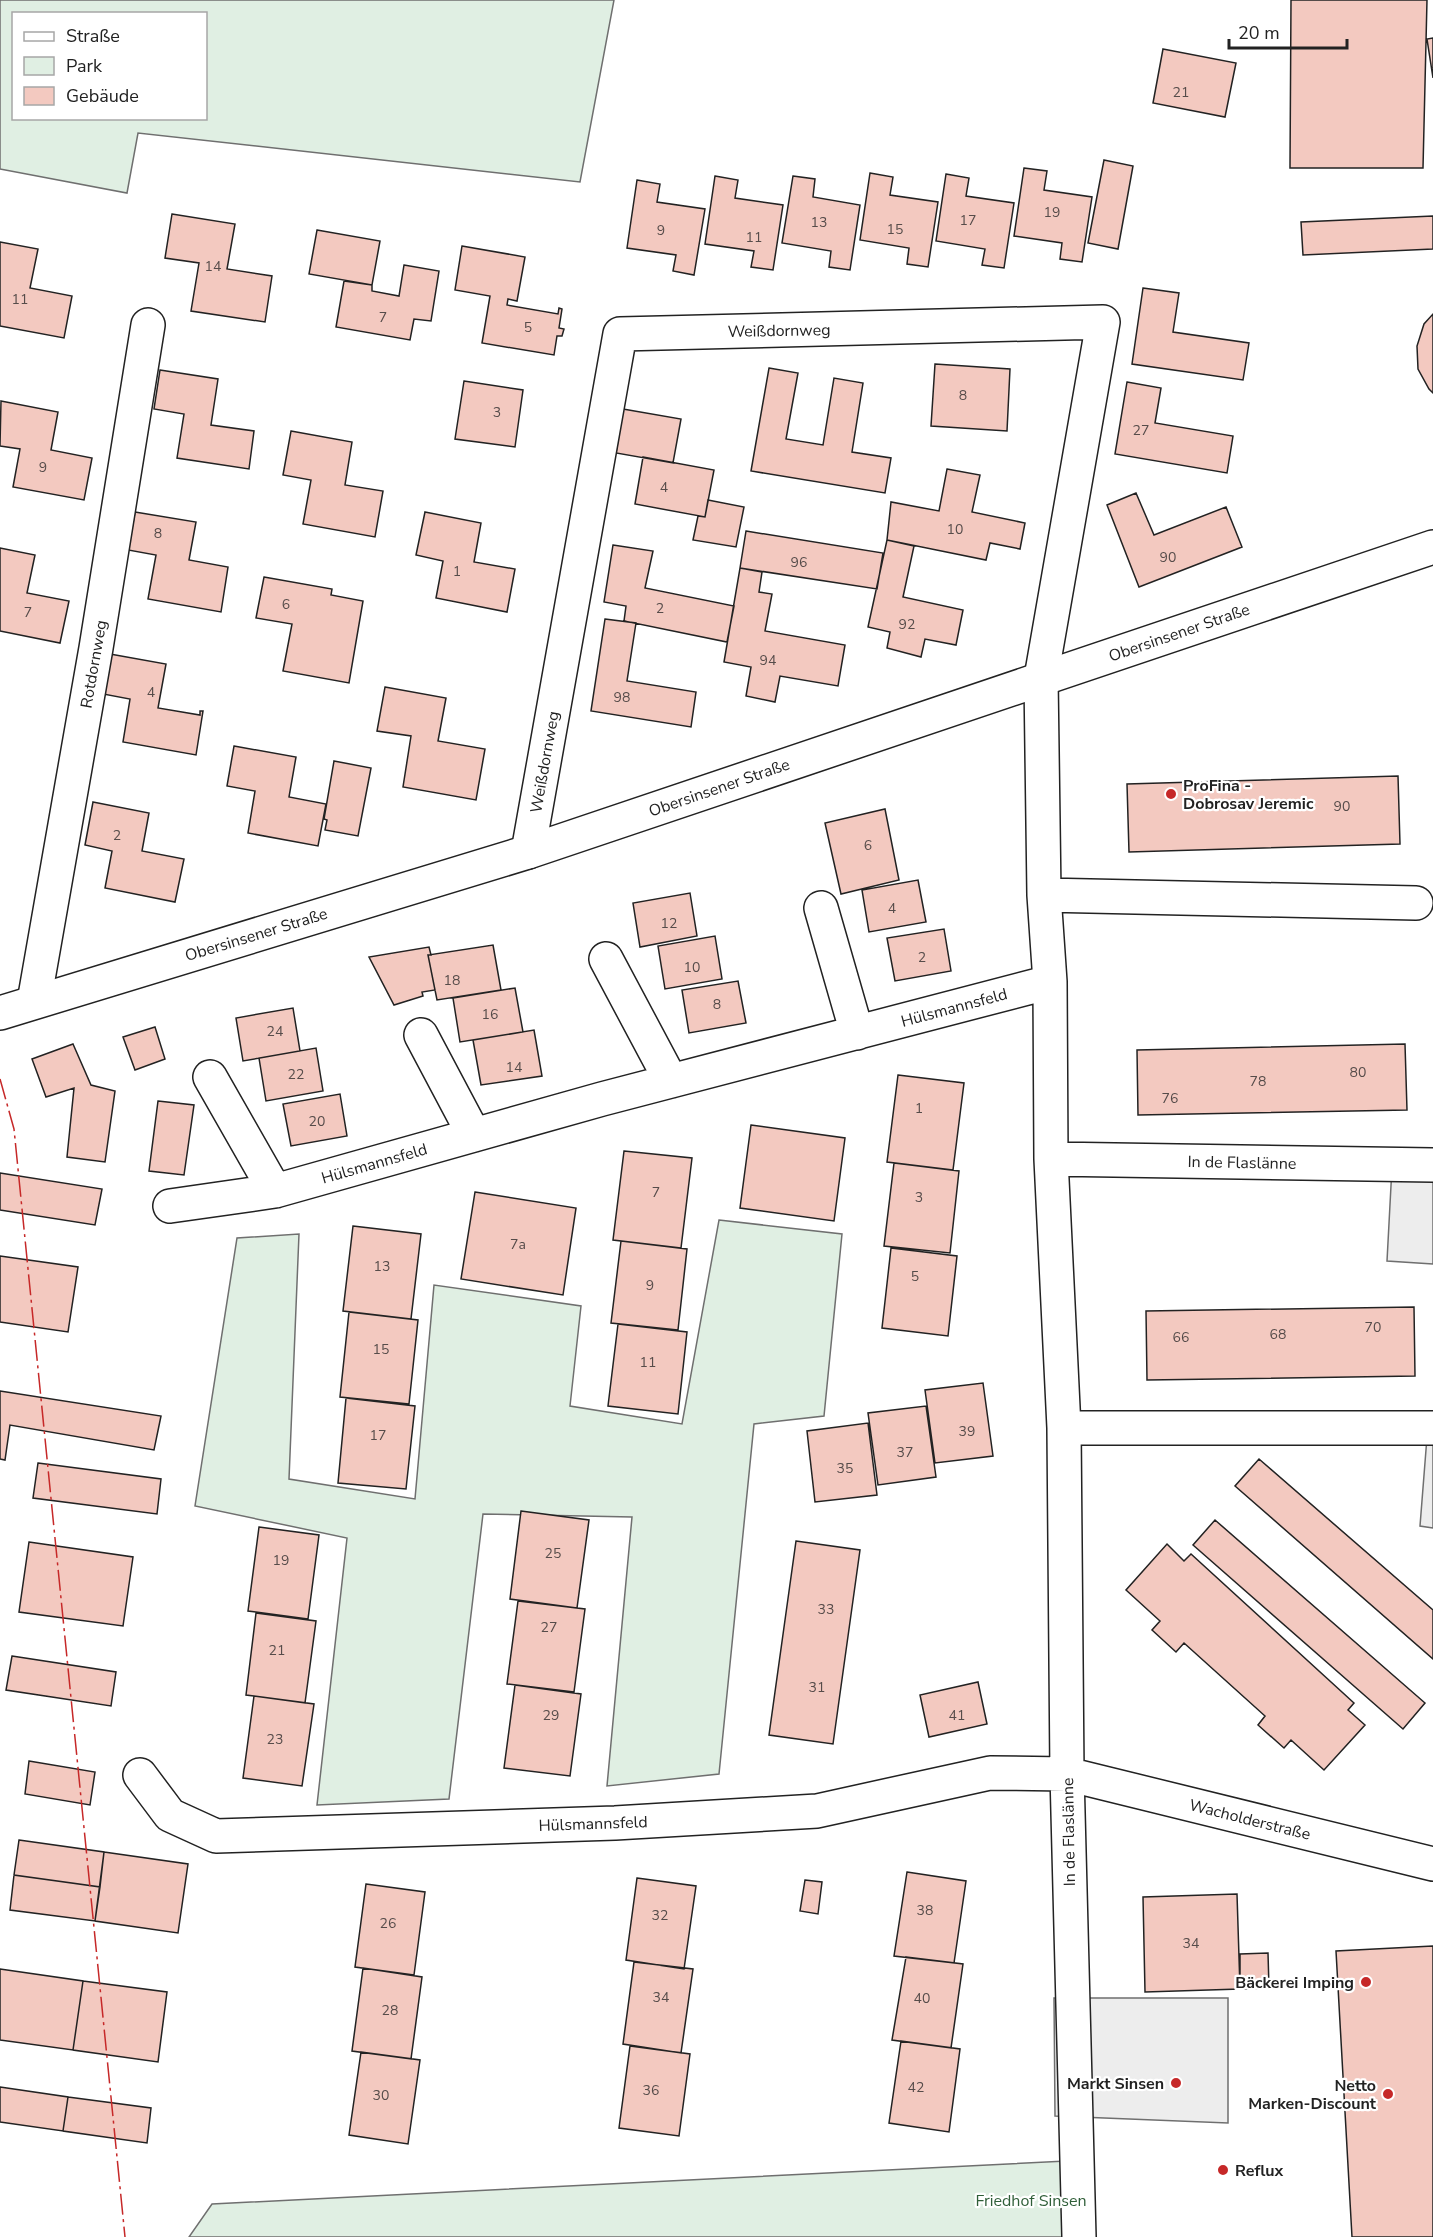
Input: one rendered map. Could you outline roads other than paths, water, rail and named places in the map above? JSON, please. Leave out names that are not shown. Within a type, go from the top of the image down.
[{"type":"street","name":"Weißdornweg","points":[[528,852],[620,334],[1103,322],[1041,678]]},
{"type":"street","name":"Rotdornweg","points":[[34,1002],[98,636],[148,326]]},
{"type":"street","name":"Obersinsener Straße","points":[[0,1013],[528,852],[1433,547]]},
{"type":"street","name":"In de Flaslänne","points":[[1041,678],[1044,895],[1050,982],[1051,1159],[1064,1428],[1067,1774],[1079,2237]]},
{"type":"street","points":[[1044,895],[1416,903]]},
{"type":"street","points":[[821,908],[857,1033]]},
{"type":"street","points":[[606,959],[671,1081]]},
{"type":"street","name":"Hülsmannsfeld","points":[[170,1206],[275,1191],[671,1081],[1050,982]]},
{"type":"street","points":[[421,1035],[474,1135]]},
{"type":"street","points":[[210,1077],[275,1191]]},
{"type":"street","name":"In de Flaslänne","points":[[1051,1159],[1433,1165]]},
{"type":"street","points":[[1064,1428],[1433,1428]]},
{"type":"street","name":"Hülsmannsfeld","points":[[140,1775],[170,1815],[216,1836],[626,1822],[817,1811],[990,1773],[1067,1774]]},
{"type":"street","name":"Wacholderstraße","points":[[1067,1774],[1433,1864]]},
{"type":"place","name":"ProFina - Dobrosav Jeremic","points":[[1171,794]]},
{"type":"place","name":"Bäckerei Imping","points":[[1366,1982]]},
{"type":"place","name":"Markt Sinsen","points":[[1176,2083]]},
{"type":"place","name":"Netto Marken-Discount","points":[[1388,2094]]},
{"type":"place","name":"Reflux","points":[[1223,2170]]},
{"type":"park label","name":"Friedhof Sinsen","points":[[1031,2200]]}]
